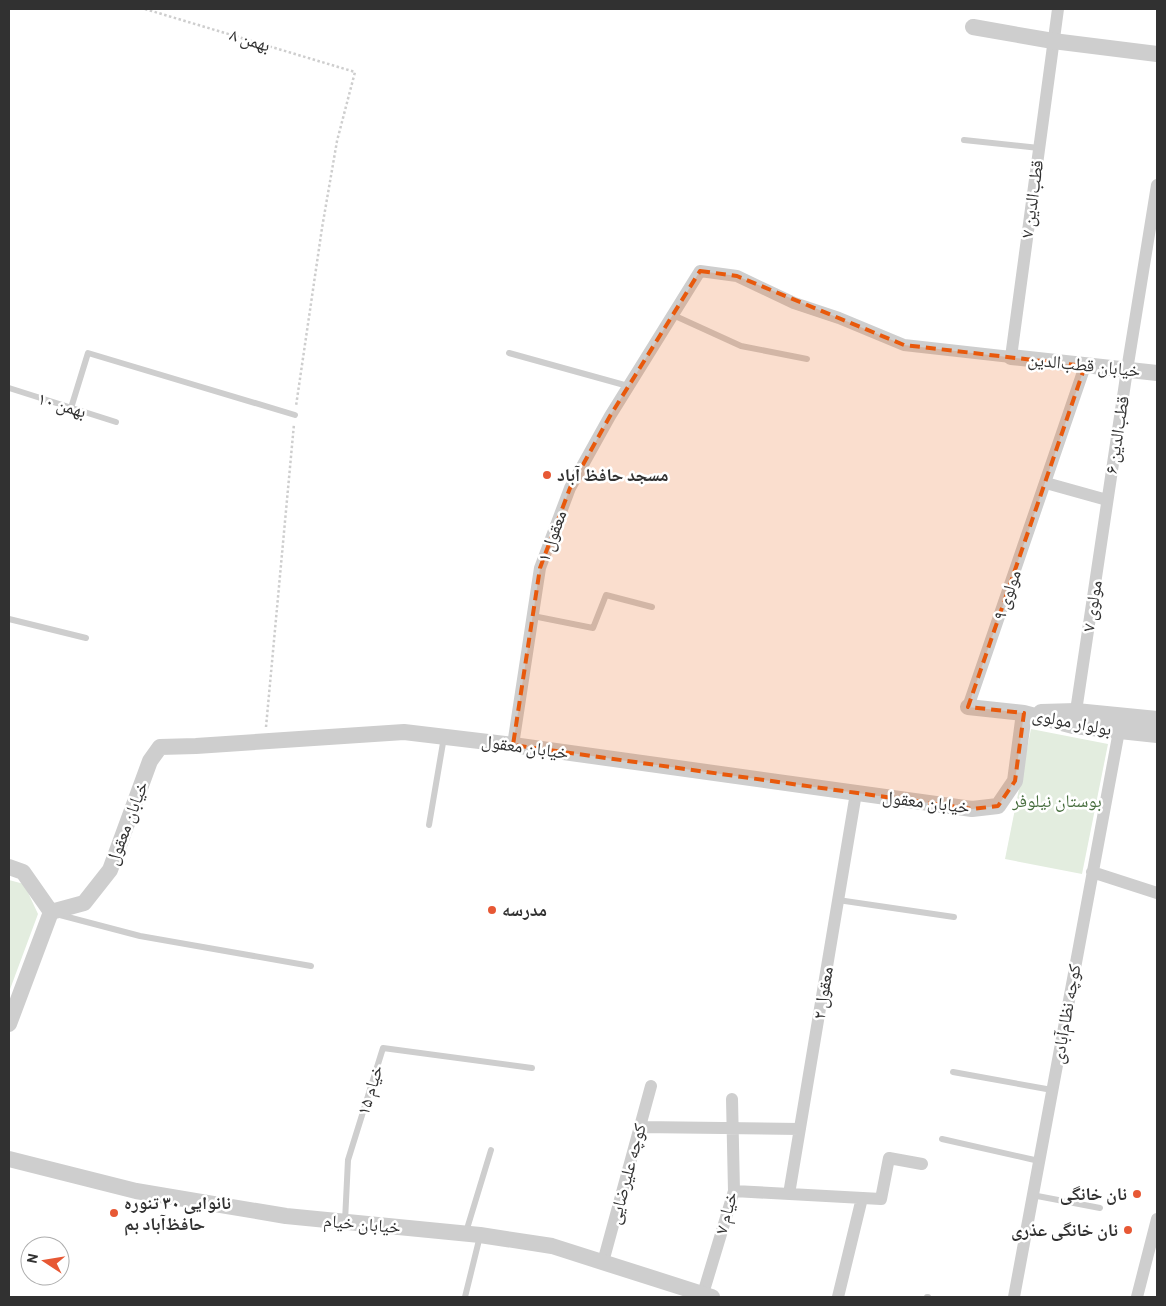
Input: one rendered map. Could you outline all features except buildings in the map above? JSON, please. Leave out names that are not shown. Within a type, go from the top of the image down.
[{"type":"street","name":"قطب‌الدین ۷","points":[[1011,357],[1058,9]]},
{"type":"street","points":[[973,27],[1054,41],[1157,54]]},
{"type":"street","name":"قطب‌الدین ۶","points":[[1108,500],[1157,185]]},
{"type":"street","name":"معقول ۱","points":[[513,746],[540,568],[570,488],[610,416],[700,271],[737,276],[794,303],[839,318],[904,346],[1011,357]]},
{"type":"street","name":"خیابان قطب‌الدین","points":[[1011,357],[1157,374]]},
{"type":"street","name":"مولوی ۹","points":[[968,707],[1085,366]]},
{"type":"street","points":[[1046,482],[1108,500]]},
{"type":"street","name":"مولوی ۷","points":[[1076,711],[1108,500]]},
{"type":"street","points":[[968,707],[1024,713]]},
{"type":"street","name":"بولوار مولوی","points":[[1024,713],[1076,711],[1157,720]]},
{"type":"street","name":"خیابان معقول","points":[[51,912],[84,903],[110,870],[150,761],[160,747],[404,732],[972,809],[998,806],[1015,781],[1024,713]]},
{"type":"street","name":"بولوار مولوی","points":[[1024,713],[1073,726],[1157,735]]},
{"type":"street","name":"کوچه نظام‌آبادی","points":[[1014,1297],[1119,731]]},
{"type":"street","name":"معقول ۲","points":[[789,1194],[856,793]]},
{"type":"street","points":[[9,867],[23,872],[51,912],[9,1024]]},
{"type":"street","points":[[1092,872],[1157,893]]},
{"type":"street","name":"کوچه علیرضایی","points":[[603,1262],[651,1086]]},
{"type":"street","name":"خیام ۷","points":[[706,1296],[734,1191],[732,1099]]},
{"type":"street","points":[[640,1127],[800,1129]]},
{"type":"street","points":[[734,1191],[881,1199],[889,1158],[922,1164]]},
{"type":"street","name":"خیابان خیام","points":[[9,1159],[136,1191],[286,1216],[473,1234],[552,1246],[706,1296]]},
{"type":"street","points":[[838,1297],[862,1198]]},
{"type":"street","points":[[1137,1297],[1157,1220]]},
{"type":"lane","points":[[964,140],[1039,148]]},
{"type":"lane","points":[[673,315],[741,346],[807,359]]},
{"type":"lane","points":[[71,408],[88,353],[295,415]]},
{"type":"lane","points":[[508,353],[628,386]]},
{"type":"lane","name":"بهمن ۱۰","points":[[9,388],[116,422]]},
{"type":"lane","points":[[533,616],[593,628],[606,596],[652,607]]},
{"type":"lane","points":[[9,619],[86,638]]},
{"type":"lane","points":[[429,825],[444,737]]},
{"type":"lane","points":[[838,900],[954,917]]},
{"type":"lane","points":[[51,912],[140,936],[311,966]]},
{"type":"lane","name":"خیام ۱۵","points":[[344,1222],[348,1160],[383,1048],[532,1068]]},
{"type":"lane","points":[[953,1072],[1052,1090]]},
{"type":"lane","points":[[942,1139],[1039,1161]]},
{"type":"lane","points":[[465,1297],[473,1234],[492,1150]]},
{"type":"lane","points":[[1032,1195],[1100,1208]]},
{"type":"path","name":"بهمن ۸","points":[[145,9],[355,72],[337,141],[295,415]]},
{"type":"path","points":[[265,742],[295,415]]},
{"type":"highlighted area","points":[[700,271],[737,276],[904,345],[1085,366],[968,707],[1024,713],[1015,781],[998,806],[972,809],[513,745],[540,568],[570,488],[610,416]]},
{"type":"green space","name":"بوستان نیلوفر","points":[[1031,729],[1108,744],[1082,874],[1005,859]]},
{"type":"green space","points":[[9,880],[24,884],[38,914],[9,992]]},
{"type":"place","name":"مسجد حافظ آباد","points":[[547,475]]},
{"type":"place","name":"مدرسه","points":[[492,910]]},
{"type":"place","name":"نان خانگی","points":[[1137,1194]]},
{"type":"place","name":"نانوایی ۳۰ تنوره حافظ‌آباد بم","points":[[114,1213]]},
{"type":"place","name":"نان خانگی عذری","points":[[1128,1230]]}]
